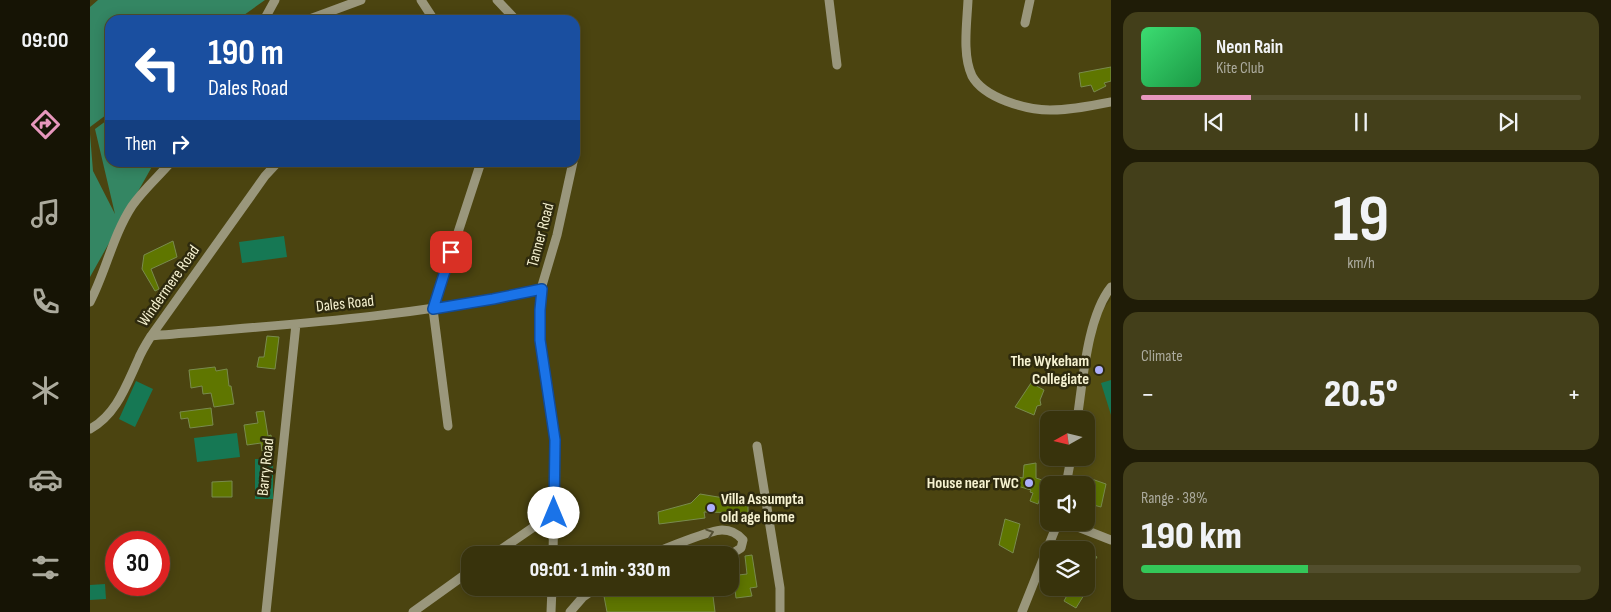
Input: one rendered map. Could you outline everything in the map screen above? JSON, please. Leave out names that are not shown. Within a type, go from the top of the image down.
[{"type":"street","points":[[267,15],[275,0]]},
{"type":"street","points":[[321,15],[362,0]]},
{"type":"street","points":[[422,0],[431,15]]},
{"type":"street","points":[[497,0],[511,15]]},
{"type":"street","points":[[829,0],[837,65]]},
{"type":"street","points":[[968,0],[966,43],[969,66],[979,86],[994,96],[1026,106],[1048,110],[1072,109],[1111,102]]},
{"type":"street","points":[[1026,23],[1030,0]]},
{"type":"street","points":[[90,302],[132,206],[166,167]]},
{"type":"street","name":"Windermere Road","points":[[90,429],[112,411],[151,336],[273,167]]},
{"type":"street","points":[[448,426],[433,309],[479,167]]},
{"type":"street","name":"Tanner Road","points":[[553,546],[555,440],[540,340],[540,310],[542,289],[557,235],[572,167]]},
{"type":"street","points":[[1079,411],[1093,327],[1099,307],[1111,286]]},
{"type":"street","name":"Dales Road","points":[[151,336],[296,324],[433,309],[542,289]]},
{"type":"street","name":"Barry Road","points":[[266,612],[296,324]]},
{"type":"street","points":[[757,446],[780,588],[780,612]]},
{"type":"street","points":[[506,546],[554,513]]},
{"type":"street","points":[[676,546],[717,530],[730,531],[741,537],[744,543],[739,549]]},
{"type":"street","points":[[1022,612],[1054,531]]},
{"type":"street","points":[[1088,531],[1111,540]]},
{"type":"street","points":[[412,612],[461,577]]},
{"type":"street","points":[[551,612],[552,596]]},
{"type":"street","points":[[570,612],[584,596]]},
{"type":"shaded area","name":"The Wykeham Collegiate","points":[[1111,299],[1111,538],[1090,531],[1095,531],[1095,476],[1068,476],[1070,466],[1095,466],[1095,411],[1080,411],[1096,319]]},
{"type":"green space","points":[[98,0],[265,0],[244,15],[105,15],[105,116],[90,127],[90,7]]},
{"type":"green space","points":[[105,122],[105,167],[152,167],[90,277],[90,134],[93,171],[115,214],[95,129]]},
{"type":"green space","points":[[284,236],[287,257],[242,263],[239,242]]},
{"type":"green space","points":[[1111,380],[1111,415],[1101,383]]},
{"type":"green space","points":[[136,381],[153,389],[135,427],[119,419]]},
{"type":"green space","points":[[237,433],[240,457],[197,462],[194,438]]},
{"type":"green space","points":[[255,459],[273,459],[273,499],[255,499]]},
{"type":"green space","points":[[105,584],[106,599],[90,600],[90,585]]},
{"type":"building","points":[[1111,67],[1111,81],[1104,83],[1106,86],[1094,92],[1091,85],[1081,87],[1079,73]]},
{"type":"building","points":[[173,241],[177,257],[151,269],[159,289],[155,291],[142,269],[144,255]]},
{"type":"building","points":[[267,336],[279,337],[275,369],[257,367],[259,357],[264,357]]},
{"type":"building","points":[[215,367],[216,371],[227,369],[234,404],[214,407],[211,393],[203,394],[202,386],[191,388],[189,370]]},
{"type":"building","points":[[1031,383],[1044,390],[1040,400],[1041,405],[1037,406],[1034,415],[1015,407]]},
{"type":"building","points":[[211,408],[213,425],[190,428],[188,418],[181,419],[180,412]]},
{"type":"building","points":[[264,411],[268,436],[271,435],[273,450],[262,451],[261,443],[247,445],[244,425],[258,423],[256,412]]},
{"type":"building","name":"House near TWC","points":[[1036,463],[1036,478],[1040,479],[1038,504],[1030,501],[1033,493],[1030,492],[1031,490],[1014,485],[1017,477],[1023,478],[1024,465]]},
{"type":"building","points":[[1095,480],[1106,484],[1101,507],[1095,505]]},
{"type":"building","points":[[232,481],[232,497],[212,497],[212,482]]},
{"type":"building","name":"Villa Assumpta old age home","points":[[700,494],[748,502],[748,513],[704,512],[705,518],[659,524],[658,512],[691,503]]},
{"type":"building","points":[[1005,519],[1020,524],[1013,553],[999,545]]},
{"type":"building","points":[[752,555],[757,587],[750,588],[752,596],[736,598],[736,596],[739,596],[739,575],[747,574],[745,556]]},
{"type":"building","points":[[604,596],[713,596],[715,612],[607,612]]},
{"type":"building","points":[[1067,596],[1083,596],[1076,608],[1064,601]]},
{"type":"place","name":"The Wykeham Collegiate","points":[[1099,370]]},
{"type":"place","name":"House near TWC","points":[[1029,483]]},
{"type":"place","name":"Villa Assumpta old age home","points":[[711,508]]},
{"type":"route","points":[[451,252],[433,309],[542,289],[540,340],[554,425],[556,453],[554,513]]}]
